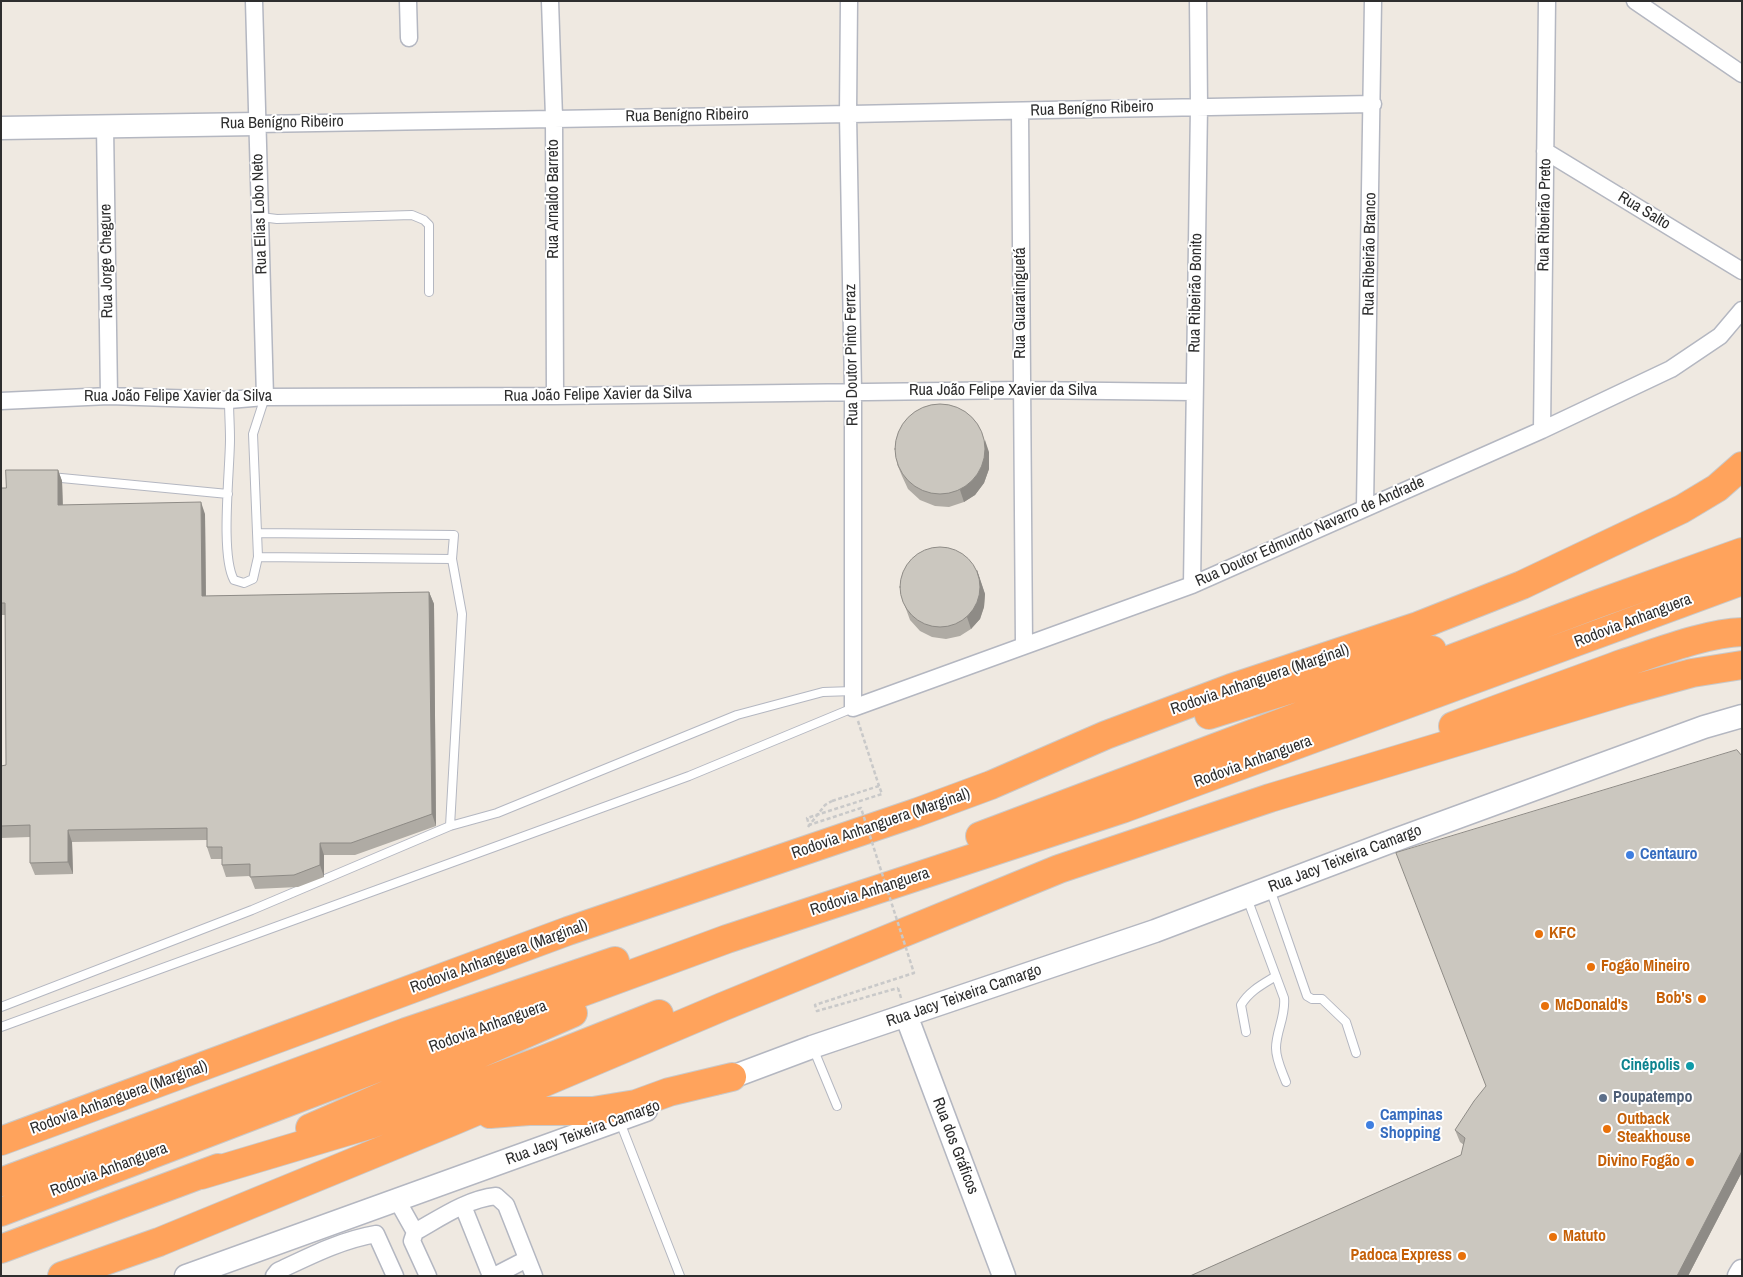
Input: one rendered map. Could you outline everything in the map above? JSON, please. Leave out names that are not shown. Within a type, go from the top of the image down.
[{"type":"highway","name":"Rodovia Anhanguera (Marginal)","points":[[1,1141],[568,931],[909,815],[990,785],[1106,735],[1231,688],[1418,626],[1522,585],[1682,509],[1716,488],[1742,466]]},
{"type":"highway","name":"Rodovia Anhanguera","points":[[1,1182],[406,1032],[1006,828],[1597,604],[1742,552]]},
{"type":"highway","name":"Rodovia Anhanguera","points":[[1,1212],[417,1053],[727,939],[1122,810],[1742,581]]},
{"type":"highway","points":[[990,785],[1292,689],[1597,604]]},
{"type":"highway","points":[[1270,798],[1542,692],[1655,653],[1711,637],[1742,632]]},
{"type":"highway","points":[[62,1276],[160,1242],[451,1122],[722,1007],[991,897],[1097,856],[1270,798],[1626,692],[1692,673],[1742,665]]},
{"type":"highway","points":[[201,1175],[372,1124],[546,1059],[853,935],[991,897]]},
{"type":"highway","points":[[1,1249],[201,1175],[556,1022],[727,939]]},
{"type":"highway","points":[[451,1122],[498,1112],[593,1111],[636,1104],[669,1092],[732,1077]]},
{"type":"street","name":"Rua Elias Lobo Neto","points":[[254,1],[265,397]]},
{"type":"street","points":[[408,1],[408,38]]},
{"type":"street","name":"Rua Arnaldo Barreto","points":[[550,1],[554,118],[555,396]]},
{"type":"street","name":"Rua Doutor Pinto Ferraz","points":[[848,1],[853,391],[853,708]]},
{"type":"street","name":"Rua Ribeirão Bonito","points":[[1192,584],[1199,106],[1198,1]]},
{"type":"street","name":"Rua Ribeirão Branco","points":[[1365,507],[1373,104],[1373,1]]},
{"type":"street","name":"Rua Ribeirão Preto","points":[[1542,430],[1546,1]]},
{"type":"street","points":[[1635,1],[1742,74]]},
{"type":"street","name":"Rua Benígno Ribeiro","points":[[1,128],[1373,104]]},
{"type":"street","name":"Rua Guaratinguetá","points":[[1020,111],[1024,645]]},
{"type":"street","name":"Rua Jorge Chegure","points":[[105,126],[109,396]]},
{"type":"street","name":"Rua Salto","points":[[1545,151],[1742,271]]},
{"type":"street","name":"Rua Doutor Edmundo Navarro de Andrade","points":[[853,708],[1192,584],[1542,430],[1671,369],[1720,336],[1742,310]]},
{"type":"street","name":"Rua João Felipe Xavier da Silva","points":[[1,401],[109,396],[228,400],[265,397],[555,396],[853,391],[1194,392]]},
{"type":"street","name":"Rua Jacy Teixeira Camargo","points":[[186,1276],[225,1270],[365,1212],[620,1120],[812,1046],[1127,940],[1386,842],[1694,730],[1742,716]]},
{"type":"street","name":"Rua dos Gráficos","points":[[906,1015],[1004,1276]]},
{"type":"street","points":[[428,1276],[412,1241],[415,1232],[463,1206],[484,1197],[496,1196],[506,1205],[534,1276]]},
{"type":"street","points":[[397,1200],[415,1232]]},
{"type":"street","points":[[463,1206],[493,1276],[528,1258]]},
{"type":"street","points":[[365,1212],[395,1276]]},
{"type":"street","points":[[274,1276],[278,1271],[327,1248],[376,1234]]},
{"type":"street","points":[[1739,1276],[1742,1271]]},
{"type":"lane","points":[[261,217],[278,219],[412,215],[424,220],[429,225],[429,292]]},
{"type":"lane","points":[[228,400],[230,437],[228,562],[234,580],[244,583],[253,579],[258,557],[253,434],[265,397]]},
{"type":"lane","points":[[41,476],[228,494]]},
{"type":"lane","points":[[258,534],[454,535],[452,559],[462,614],[450,826]]},
{"type":"lane","points":[[258,557],[452,559]]},
{"type":"lane","points":[[1,1007],[252,910],[450,826],[497,813],[737,715],[823,692],[853,691]]},
{"type":"lane","points":[[1,1027],[689,776],[853,708]]},
{"type":"lane","points":[[1270,887],[1308,996],[1312,999],[1322,999],[1346,1022],[1356,1053]]},
{"type":"lane","points":[[1247,896],[1281,988],[1285,1007],[1276,1049],[1286,1082]]},
{"type":"lane","points":[[1246,1032],[1241,1005],[1257,988],[1276,976]]},
{"type":"lane","points":[[812,1046],[837,1106]]},
{"type":"lane","points":[[620,1120],[680,1276]]},
{"type":"path","points":[[853,708],[882,794],[807,818],[810,825],[861,808],[914,973],[816,1005],[817,1011],[898,988]]},
{"type":"path","points":[[832,802],[880,786]]},
{"type":"building","points":[[940,404],[957,408],[972,417],[981,432],[985,449],[981,466],[972,481],[957,490],[940,494],[923,490],[908,481],[899,466],[895,449],[899,432],[908,417],[923,408]]},
{"type":"building","points":[[6,470],[58,470],[58,505],[201,502],[202,596],[429,592],[432,814],[351,843],[320,843],[320,865],[294,875],[250,877],[250,864],[222,865],[222,847],[207,847],[207,828],[68,830],[68,862],[30,863],[30,825],[1,826],[1,766],[6,765],[5,603],[1,603],[1,488],[6,488]]},
{"type":"building","points":[[940,547],[955,550],[968,559],[977,572],[980,587],[977,602],[968,615],[955,624],[940,627],[925,624],[912,615],[903,602],[900,587],[903,572],[912,559],[925,550]]},
{"type":"building","points":[[1737,750],[1742,756],[1742,1151],[1677,1276],[1190,1276],[1461,1155],[1465,1138],[1455,1130],[1486,1086],[1396,853]]},
{"type":"place","name":"Centauro","points":[[1630,855]]},
{"type":"place","name":"KFC","points":[[1539,934]]},
{"type":"place","name":"Fogão Mineiro","points":[[1591,967]]},
{"type":"place","name":"Bob's","points":[[1702,999]]},
{"type":"place","name":"McDonald's","points":[[1545,1006]]},
{"type":"place","name":"Cinépolis","points":[[1690,1066]]},
{"type":"place","name":"Poupatempo","points":[[1603,1098]]},
{"type":"place","name":"Campinas Shopping","points":[[1370,1125]]},
{"type":"place","name":"Outback Steakhouse","points":[[1607,1129]]},
{"type":"place","name":"Divino Fogão","points":[[1690,1162]]},
{"type":"place","name":"Matuto","points":[[1553,1237]]},
{"type":"place","name":"Padoca Express","points":[[1462,1256]]}]
